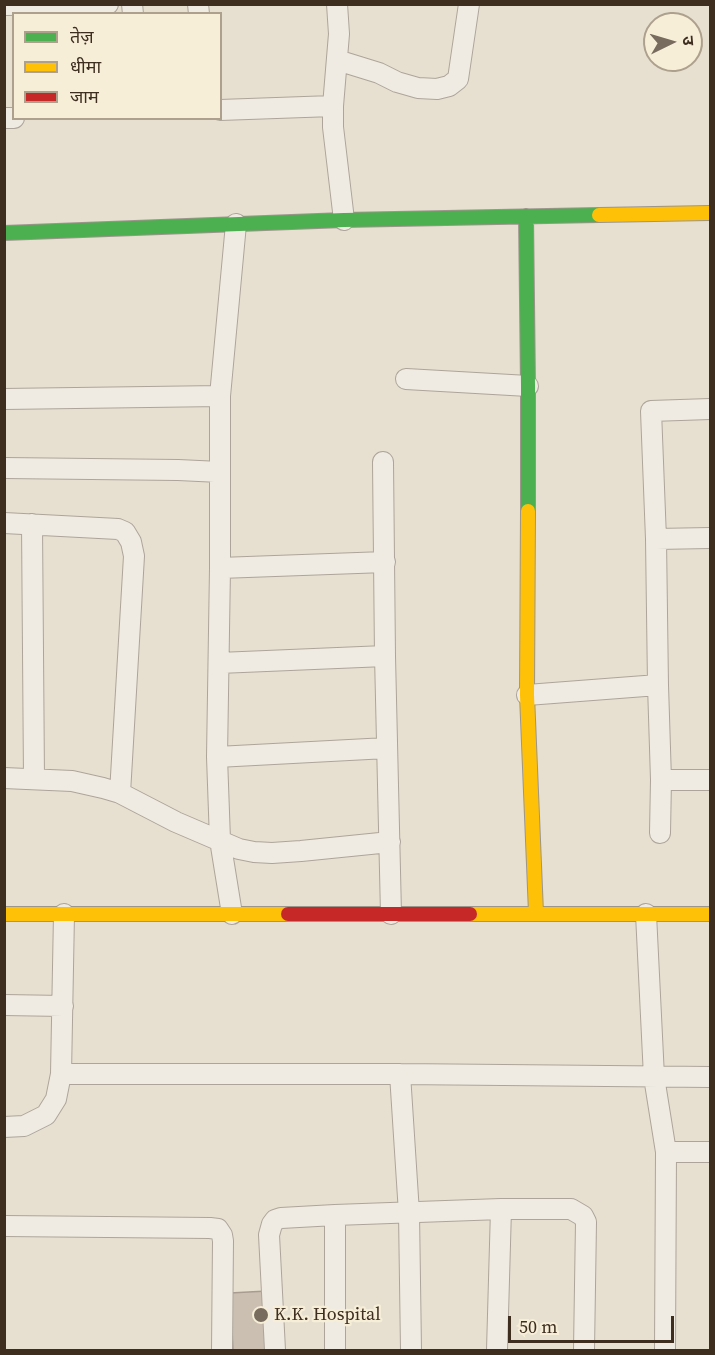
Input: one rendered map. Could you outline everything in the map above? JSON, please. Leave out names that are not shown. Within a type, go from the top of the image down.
[{"type":"street","points":[[4,5],[108,4]]},
{"type":"street","points":[[338,4],[339,34],[333,127],[344,220]]},
{"type":"street","points":[[337,60],[397,82],[418,87],[437,90],[449,86],[458,80],[469,4]]},
{"type":"street","points":[[222,110],[333,106]]},
{"type":"street","points":[[4,233],[344,220],[711,213]]},
{"type":"street","points":[[526,216],[527,695],[536,914]]},
{"type":"street","points":[[232,914],[220,840],[217,757],[220,396],[236,224]]},
{"type":"street","points":[[406,379],[528,386]]},
{"type":"street","points":[[4,399],[220,396]]},
{"type":"street","points":[[660,833],[657,538],[651,411],[711,409]]},
{"type":"street","points":[[383,462],[385,656],[392,914]]},
{"type":"street","points":[[4,468],[220,472]]},
{"type":"street","points":[[4,523],[118,529],[125,532],[131,542],[134,556],[120,793]]},
{"type":"street","points":[[32,524],[34,779]]},
{"type":"street","points":[[657,538],[711,538]]},
{"type":"street","points":[[220,568],[385,562]]},
{"type":"street","points":[[219,663],[385,656]]},
{"type":"street","points":[[527,695],[658,686]]},
{"type":"street","points":[[217,757],[387,748]]},
{"type":"street","points":[[4,778],[72,781],[120,793],[176,822],[239,849],[272,853],[390,842]]},
{"type":"street","points":[[661,780],[711,780]]},
{"type":"street","points":[[4,914],[711,914]]},
{"type":"street","points":[[4,1127],[24,1126],[46,1115],[56,1099],[61,1074],[64,914]]},
{"type":"street","points":[[646,914],[654,1077],[666,1152],[665,1350]]},
{"type":"street","points":[[4,1005],[63,1006]]},
{"type":"street","points":[[61,1074],[711,1077]]},
{"type":"street","points":[[400,1074],[409,1213],[411,1350]]},
{"type":"street","points":[[666,1152],[711,1152]]},
{"type":"street","points":[[497,1350],[501,1209]]},
{"type":"street","points":[[275,1350],[269,1235],[272,1224],[281,1218],[501,1209],[571,1209],[583,1216],[586,1222],[584,1350]]},
{"type":"street","points":[[335,1215],[335,1350]]},
{"type":"street","points":[[4,1226],[210,1227],[218,1230],[223,1241],[222,1350]]},
{"type":"building","points":[[267,1291],[270,1350],[233,1350],[230,1293]]},
{"type":"traffic: fast","points":[[4,233],[344,220],[599,215]]},
{"type":"traffic: fast","points":[[526,216],[528,511]]},
{"type":"traffic: slow","points":[[599,215],[710,213]]},
{"type":"traffic: slow","points":[[528,511],[527,695],[536,913]]},
{"type":"traffic: slow","points":[[4,914],[288,914]]},
{"type":"traffic: slow","points":[[470,914],[710,914]]},
{"type":"traffic: jam","points":[[288,914],[470,914]]},
{"type":"place","name":"K.K. Hospital","points":[[261,1315]]}]
